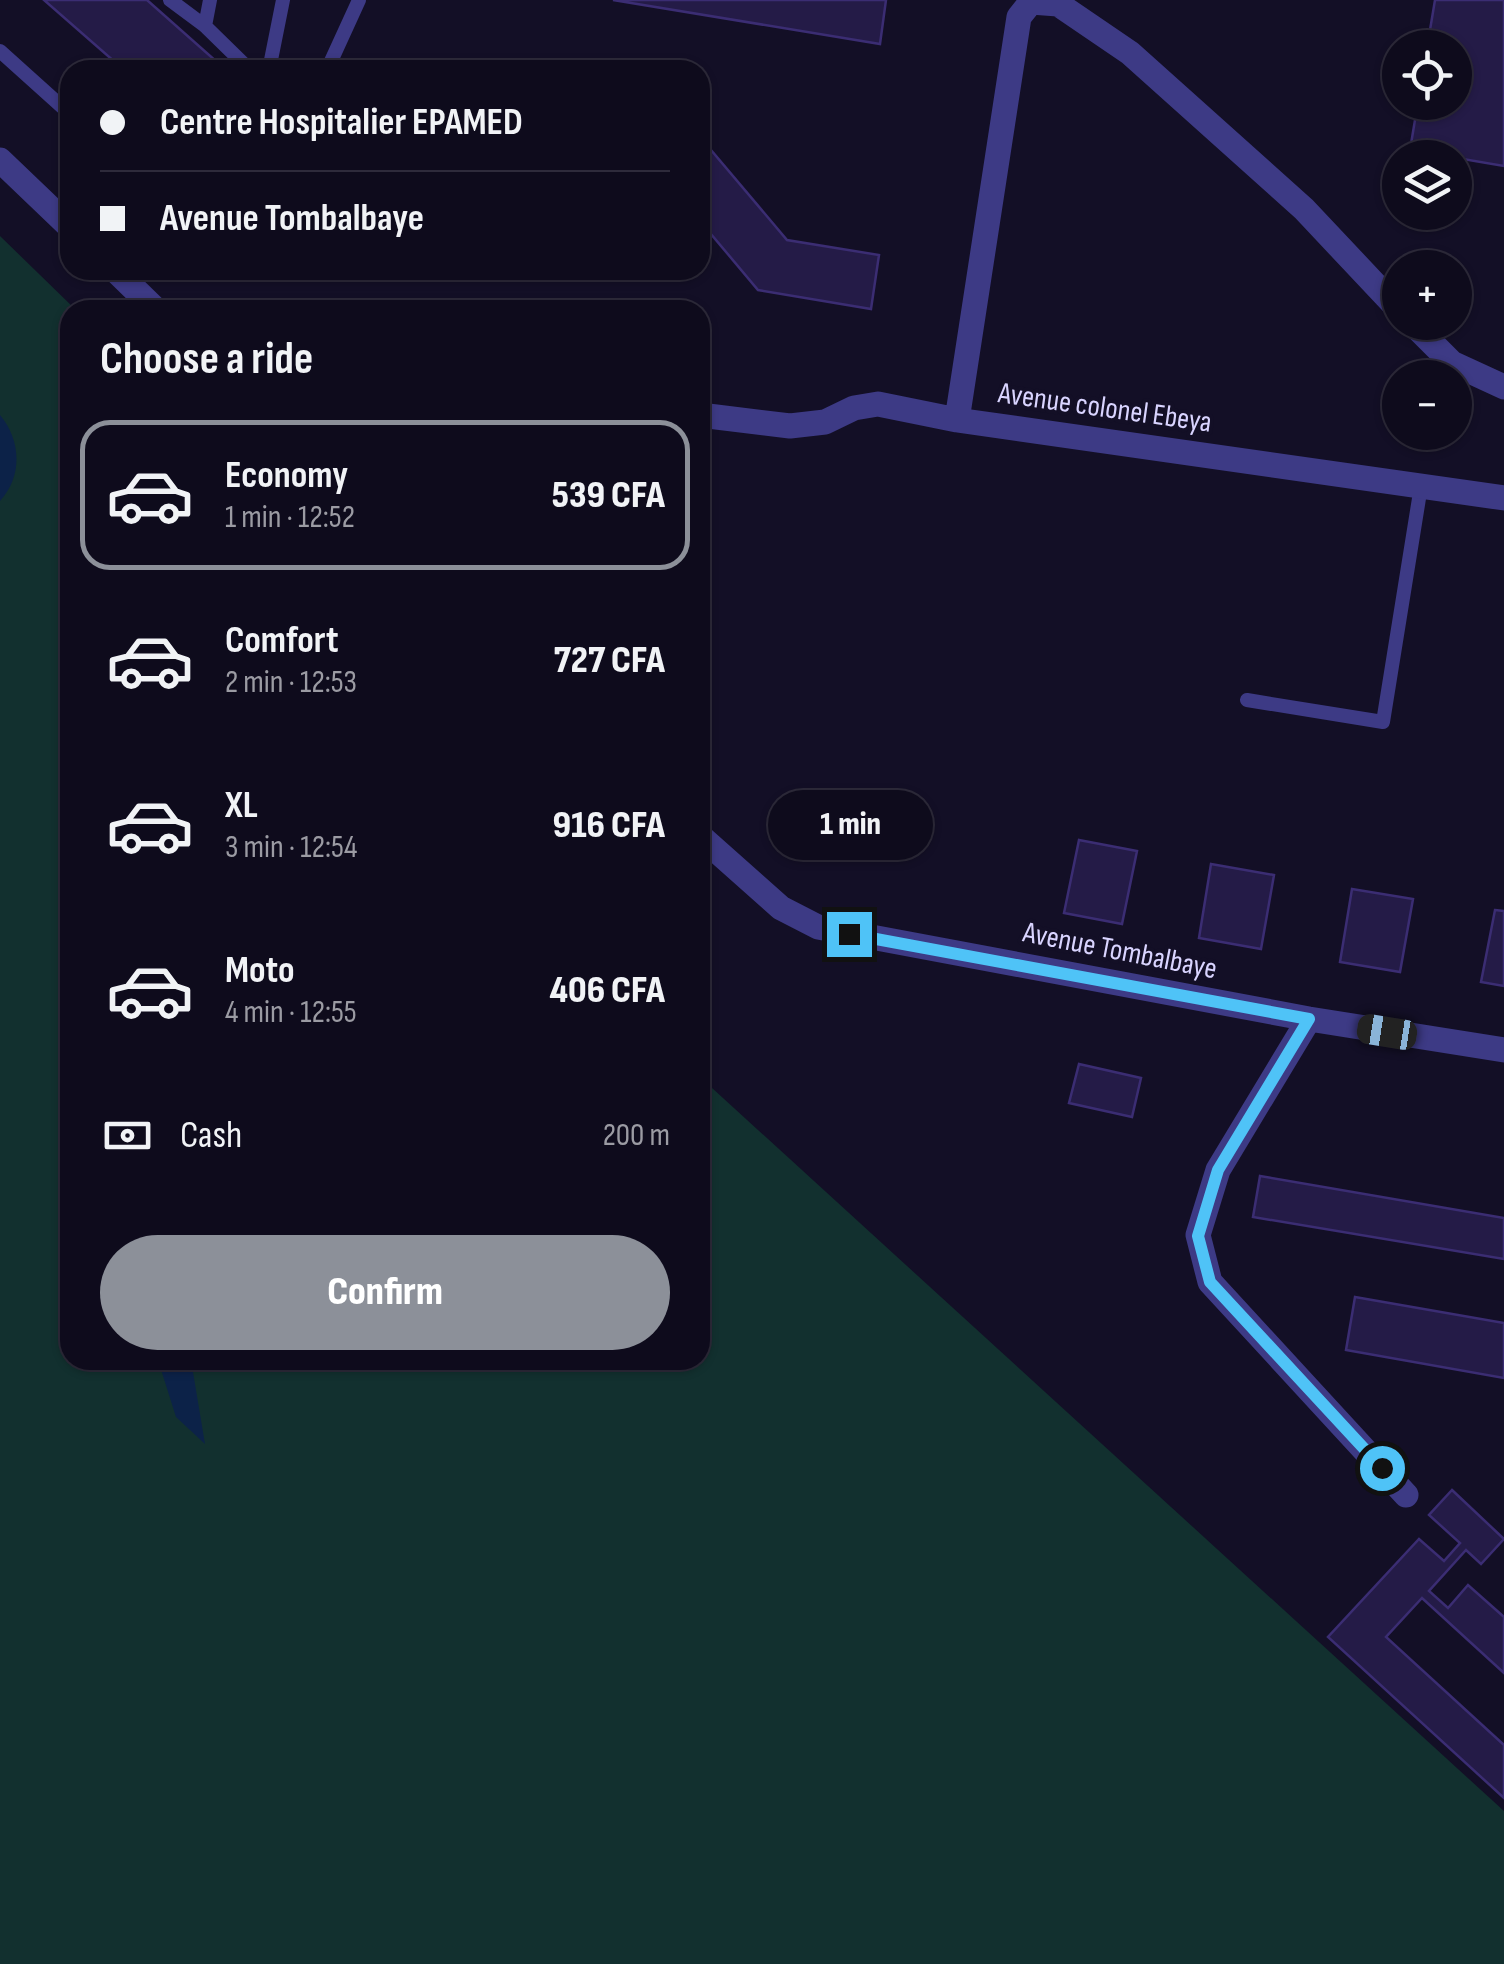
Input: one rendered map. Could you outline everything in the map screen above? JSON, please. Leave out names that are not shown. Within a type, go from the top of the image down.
[{"type":"street","points":[[957,420],[1019,17],[1031,2],[1058,4],[1130,53],[1304,209],[1382,292]]},
{"type":"street","points":[[0,160],[60,217]]},
{"type":"street","points":[[125,280],[146,300]]},
{"type":"street","points":[[1429,340],[1452,363],[1504,387]]},
{"type":"street","name":"Avenue colonel Ebeya","points":[[710,416],[790,426],[825,422],[854,408],[878,404],[957,420],[1504,498]]},
{"type":"street","name":"Avenue Tombalbaye","points":[[710,846],[781,908],[818,927],[1309,1019],[1504,1050]]},
{"type":"street","points":[[1309,1019],[1218,1170],[1198,1236],[1210,1282],[1406,1495]]},
{"type":"lane","points":[[170,0],[205,26],[240,60]]},
{"type":"lane","points":[[205,26],[210,0]]},
{"type":"lane","points":[[271,60],[283,0]]},
{"type":"lane","points":[[332,60],[359,0]]},
{"type":"lane","points":[[0,51],[60,105]]},
{"type":"lane","points":[[1247,700],[1383,722],[1421,486]]},
{"type":"green space","points":[[0,236],[66,300],[60,300],[60,1370],[710,1370],[710,1086],[1504,1811],[1504,1964],[0,1964]]},
{"type":"water","points":[[0,415],[12,435],[16,469],[0,501]]},
{"type":"water","points":[[161,1370],[193,1370],[205,1444],[176,1417]]},
{"type":"building","points":[[44,0],[147,0],[215,60],[113,60]]},
{"type":"building","points":[[613,0],[886,0],[880,44]]},
{"type":"building","points":[[1435,0],[1504,0],[1504,166],[1472,161],[1472,140],[1412,140],[1415,120],[1472,120],[1472,30],[1430,30]]},
{"type":"building","points":[[710,149],[787,240],[879,255],[871,309],[758,290],[710,233]]},
{"type":"building","points":[[1079,840],[1137,851],[1122,924],[1064,913]]},
{"type":"building","points":[[1211,864],[1274,875],[1261,949],[1199,938]]},
{"type":"building","points":[[1352,889],[1413,899],[1400,972],[1340,962]]},
{"type":"building","points":[[1495,910],[1504,911],[1504,986],[1481,982]]},
{"type":"building","points":[[1079,1064],[1141,1078],[1132,1117],[1069,1103]]},
{"type":"building","points":[[1260,1176],[1504,1218],[1504,1259],[1253,1217]]},
{"type":"building","points":[[1355,1297],[1504,1323],[1504,1378],[1346,1350]]},
{"type":"building","points":[[1452,1490],[1504,1539],[1481,1564],[1466,1550],[1429,1591],[1448,1608],[1468,1585],[1504,1617],[1504,1673],[1422,1598],[1386,1637],[1504,1745],[1504,1798],[1328,1637],[1419,1539],[1444,1561],[1460,1543],[1429,1515]]},
{"type":"route","points":[[849,934],[1309,1019],[1218,1170],[1198,1236],[1210,1282],[1382,1468]]}]
